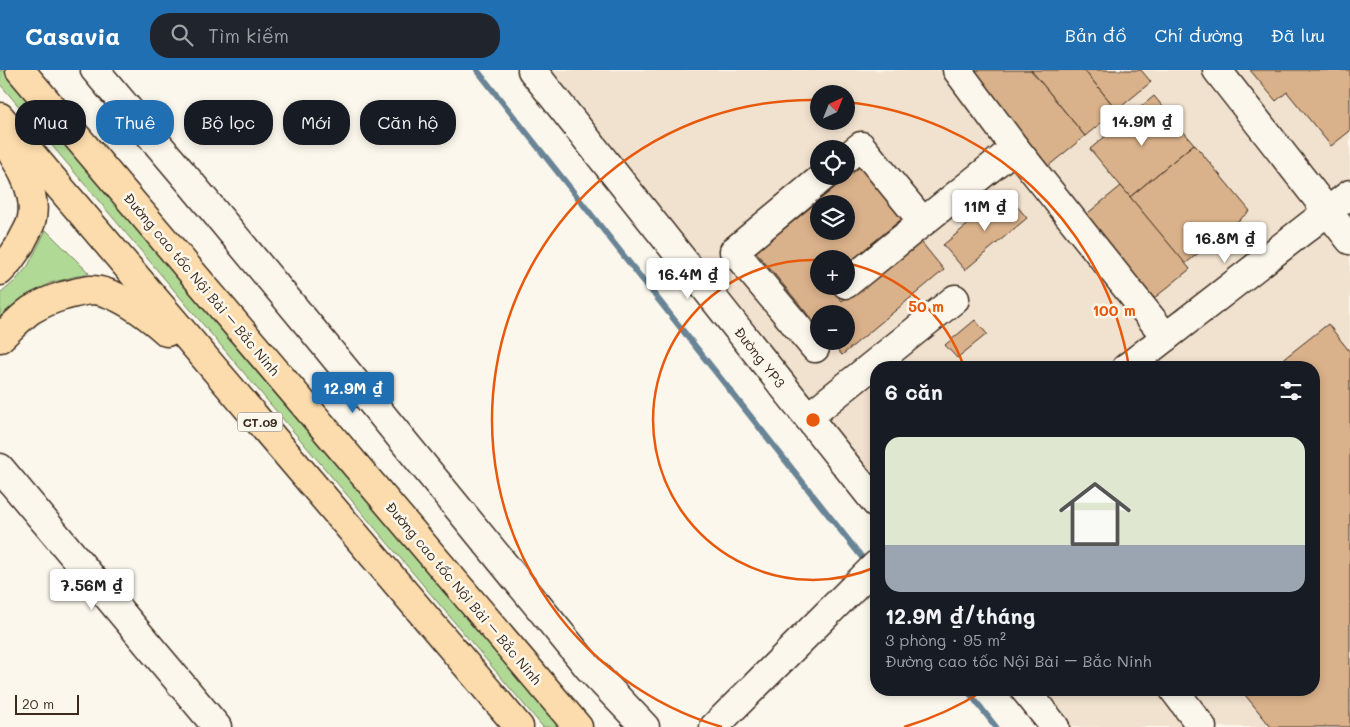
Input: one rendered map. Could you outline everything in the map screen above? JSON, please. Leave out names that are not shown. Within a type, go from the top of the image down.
[{"type":"highway","name":"Đường cao tốc Nội Bài – Bắc Ninh","points":[[20,70],[578,727]]},
{"type":"highway","name":"CT.09","points":[[0,117],[519,727]]},
{"type":"highway","points":[[0,134],[24,174],[32,207],[31,221],[24,237],[16,252],[0,271]]},
{"type":"highway","points":[[0,338],[32,309],[55,298],[91,290],[115,296],[146,314],[175,339],[333,509]]},
{"type":"street","points":[[95,70],[305,321],[588,667],[645,727]]},
{"type":"street","name":"Đường YP3","points":[[532,70],[870,495]]},
{"type":"street","points":[[956,70],[1015,148],[1166,337]]},
{"type":"street","points":[[1216,70],[1350,240]]},
{"type":"street","points":[[855,151],[861,146],[923,222]]},
{"type":"street","points":[[855,276],[1015,148]]},
{"type":"street","points":[[810,342],[734,251],[813,185]]},
{"type":"street","points":[[1135,361],[1350,194]]},
{"type":"street","points":[[878,361],[955,299]]},
{"type":"street","points":[[808,417],[870,367]]},
{"type":"street","points":[[0,468],[216,727]]},
{"type":"street","points":[[714,727],[870,571]]},
{"type":"street","points":[[1030,696],[1055,727]]},
{"type":"street","points":[[1179,696],[1202,727]]},
{"type":"shaded area","points":[[528,70],[1350,70],[1350,727],[1034,727],[1011,696],[1320,696],[1320,361],[870,361],[870,514]]},
{"type":"green space","points":[[0,70],[6,70],[31,100],[15,100],[15,102],[0,84]]},
{"type":"green space","points":[[52,145],[69,145],[560,727],[543,727]]},
{"type":"green space","points":[[46,230],[89,273],[50,283],[33,293],[0,320],[0,294],[28,266]]},
{"type":"building","points":[[972,70],[1031,70],[1085,136],[1047,167]]},
{"type":"building","points":[[1031,70],[1084,70],[1117,110],[1085,136]]},
{"type":"building","points":[[1084,70],[1141,70],[1151,82],[1117,110]]},
{"type":"building","points":[[1250,70],[1350,70],[1350,131],[1331,146],[1287,92],[1276,101]]},
{"type":"building","points":[[1154,96],[1194,144],[1130,197],[1090,149]]},
{"type":"building","points":[[1194,144],[1250,211],[1185,264],[1130,197]]},
{"type":"building","points":[[861,166],[904,217],[855,258],[855,250],[810,250],[810,295],[837,295],[842,301],[849,295],[855,295],[855,290],[918,238],[944,270],[855,344],[855,305],[810,305],[810,317],[756,252],[810,208],[810,240],[855,240],[855,195],[826,195],[838,185],[855,185],[855,171]]},
{"type":"building","points":[[1121,186],[1190,269],[1152,300],[1083,217]]},
{"type":"building","points":[[1006,193],[1027,218],[965,270],[943,245]]},
{"type":"building","points":[[975,320],[987,334],[957,358],[945,345]]},
{"type":"building","points":[[1328,324],[1350,352],[1350,727],[1271,727],[1246,696],[1320,696],[1320,361],[1281,361]]},
{"type":"building","points":[[838,350],[848,350],[842,355]]},
{"type":"waterway","points":[[477,70],[868,565]]},
{"type":"waterway","points":[[972,696],[996,727]]}]
